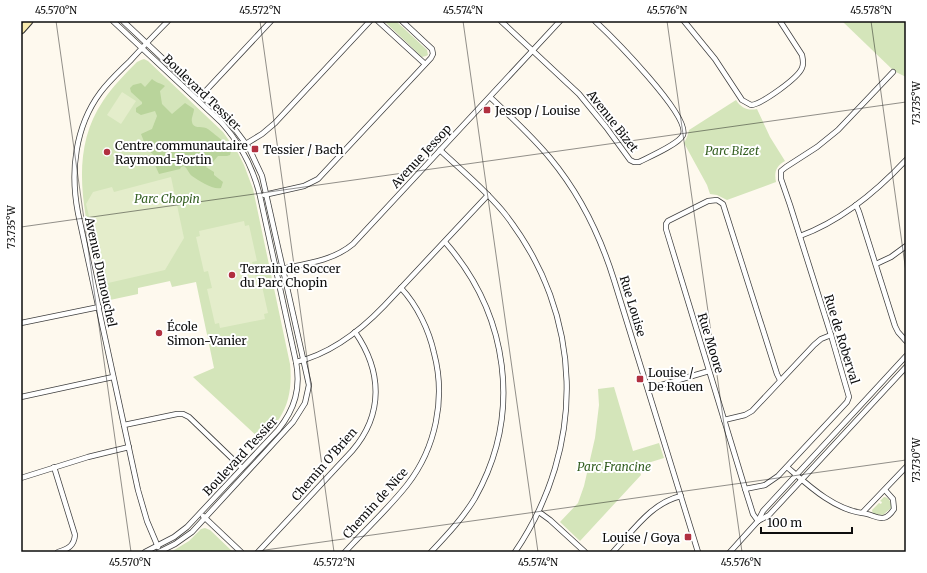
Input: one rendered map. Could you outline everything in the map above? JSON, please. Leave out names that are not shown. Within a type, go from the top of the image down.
[{"type":"street","points":[[21,30],[29,21]]},
{"type":"street","name":"Boulevard Tessier","points":[[113,21],[221,122],[241,147],[253,171],[260,196],[296,362],[298,388],[295,401],[289,415],[278,430],[200,513],[178,534],[145,552]]},
{"type":"street","name":"Boulevard Tessier","points":[[123,21],[202,94],[233,125],[246,143],[260,170],[267,195],[282,269],[308,377],[306,400],[301,410],[286,430],[205,518],[184,538],[160,552]]},
{"type":"street","name":"Avenue Dumouchel","points":[[160,552],[149,527],[141,503],[76,196],[74,175],[77,151],[84,124],[97,98],[109,82],[168,21]]},
{"type":"street","points":[[197,99],[272,21]]},
{"type":"street","points":[[241,147],[262,134],[275,123],[370,21]]},
{"type":"street","points":[[378,21],[425,64]]},
{"type":"street","points":[[260,196],[304,186],[318,179],[432,57],[432,49],[402,21]]},
{"type":"street","name":"Avenue Bizet","points":[[501,21],[584,99],[630,160],[639,162],[679,141],[683,134],[683,127],[666,100],[640,67],[595,21]]},
{"type":"street","name":"Avenue Jessop","points":[[276,270],[328,258],[346,250],[534,51],[560,21]]},
{"type":"street","points":[[684,21],[717,62],[742,100],[751,105],[758,104],[771,95],[792,79],[803,67],[804,62],[802,55],[780,21]]},
{"type":"street","name":"Rue de Roberval","points":[[745,489],[769,483],[778,476],[788,467],[849,399],[849,394],[831,335],[781,179],[781,173],[783,168],[817,147],[838,130],[893,72]]},
{"type":"street","name":"Rue Louise","points":[[490,97],[550,158],[571,186],[590,218],[608,260],[698,552]]},
{"type":"street","points":[[440,150],[488,195],[509,220],[537,263],[554,306],[564,345],[567,390],[564,434],[556,467],[539,512],[515,552]]},
{"type":"street","points":[[800,236],[825,225],[856,205],[884,182],[906,160]]},
{"type":"street","points":[[296,362],[327,350],[355,332],[378,312],[488,195]]},
{"type":"street","name":"Rue Moore","points":[[758,521],[752,512],[709,371],[666,226],[668,221],[706,202],[716,200],[723,204],[780,380]]},
{"type":"street","points":[[856,205],[895,326],[906,341]]},
{"type":"street","points":[[431,552],[464,514],[482,484],[496,443],[501,422],[503,401],[501,359],[497,338],[490,317],[482,297],[472,279],[460,261],[444,242]]},
{"type":"street","points":[[876,264],[891,257],[906,246]]},
{"type":"street","name":"Chemin de Nice","points":[[345,552],[411,479],[428,448],[436,421],[439,386],[434,351],[430,337],[421,318],[401,288]]},
{"type":"street","points":[[21,323],[99,307]]},
{"type":"street","name":"Chemin O'Brien","points":[[258,552],[352,451],[359,442],[372,418],[375,402],[375,380],[373,369],[368,353],[355,332]]},
{"type":"street","points":[[724,420],[750,413],[816,342],[831,335]]},
{"type":"street","points":[[730,552],[796,475],[906,356]]},
{"type":"street","points":[[758,521],[769,515],[906,368]]},
{"type":"street","points":[[648,389],[709,371]]},
{"type":"street","points":[[21,396],[114,377]]},
{"type":"street","points":[[124,425],[176,414],[184,414],[242,468]]},
{"type":"street","points":[[21,478],[96,455],[129,447]]},
{"type":"street","points":[[788,467],[802,480],[835,503],[856,512],[863,512],[870,516],[880,518],[886,517],[895,507],[894,501],[885,490]]},
{"type":"street","points":[[863,512],[906,467]]},
{"type":"street","points":[[54,468],[75,535],[72,546],[58,552]]},
{"type":"street","points":[[613,552],[653,509],[665,501],[681,496]]},
{"type":"street","points":[[539,512],[585,552]]},
{"type":"street","points":[[200,513],[241,552]]},
{"type":"green space","points":[[384,21],[396,21],[427,50],[428,55],[422,57]]},
{"type":"green space","points":[[842,21],[906,21],[906,77],[894,71]]},
{"type":"green space","name":"Parc Chopin","points":[[144,59],[148,61],[223,132],[238,153],[253,189],[291,371],[288,400],[283,413],[261,440],[193,377],[214,368],[196,282],[172,287],[170,281],[138,288],[138,294],[110,300],[103,296],[83,197],[82,172],[84,148],[91,124],[103,101],[128,71],[137,62]]},
{"type":"green space","points":[[152,79],[165,86],[160,91],[162,104],[172,114],[185,103],[194,109],[192,120],[194,126],[208,129],[225,142],[227,149],[231,151],[230,155],[218,156],[212,163],[208,163],[206,167],[214,172],[214,175],[223,182],[221,188],[214,188],[202,183],[191,175],[184,166],[180,169],[159,174],[155,165],[157,162],[156,157],[147,149],[141,134],[152,129],[157,116],[155,111],[141,115],[136,112],[136,108],[142,104],[142,102],[131,92],[130,88],[133,85],[141,83],[145,87]]},
{"type":"green space","points":[[122,92],[136,101],[121,124],[107,115]]},
{"type":"green space","name":"Parc Bizet","points":[[736,100],[745,108],[751,110],[757,109],[770,137],[785,161],[776,170],[776,182],[727,200],[717,195],[710,194],[707,185],[684,143],[689,130]]},
{"type":"green space","points":[[171,177],[184,238],[165,270],[108,283],[94,219],[90,220],[86,204],[93,192],[112,187],[114,192]]},
{"type":"green space","name":"Terrain de Soccer du Parc Chopin","points":[[244,221],[245,226],[249,225],[257,261],[252,262],[256,278],[260,277],[268,313],[264,314],[265,319],[220,328],[219,323],[215,324],[207,289],[212,288],[208,271],[204,272],[196,237],[200,236],[199,231]]},
{"type":"green space","name":"Parc Francine","points":[[614,387],[633,451],[659,443],[664,458],[638,466],[641,475],[580,541],[560,522],[578,503],[584,486],[595,438],[599,405],[598,389]]},
{"type":"green space","points":[[884,497],[890,501],[891,508],[883,515],[873,514],[872,510],[879,503],[881,504],[882,502],[880,501]]},
{"type":"green space","points":[[205,528],[210,530],[233,552],[171,552],[189,541],[201,529]]},
{"type":"place","name":"Jessop / Louise","points":[[487,110]]},
{"type":"place","name":"Tessier / Bach","points":[[255,149]]},
{"type":"place","name":"Centre communautaire Raymond-Fortin","points":[[107,152]]},
{"type":"place","name":"Terrain de Soccer du Parc Chopin","points":[[232,275]]},
{"type":"place","name":"École Simon-Vanier","points":[[159,333]]},
{"type":"place","name":"Louise / De Rouen","points":[[640,379]]},
{"type":"place","name":"Louise / Goya","points":[[688,537]]}]
